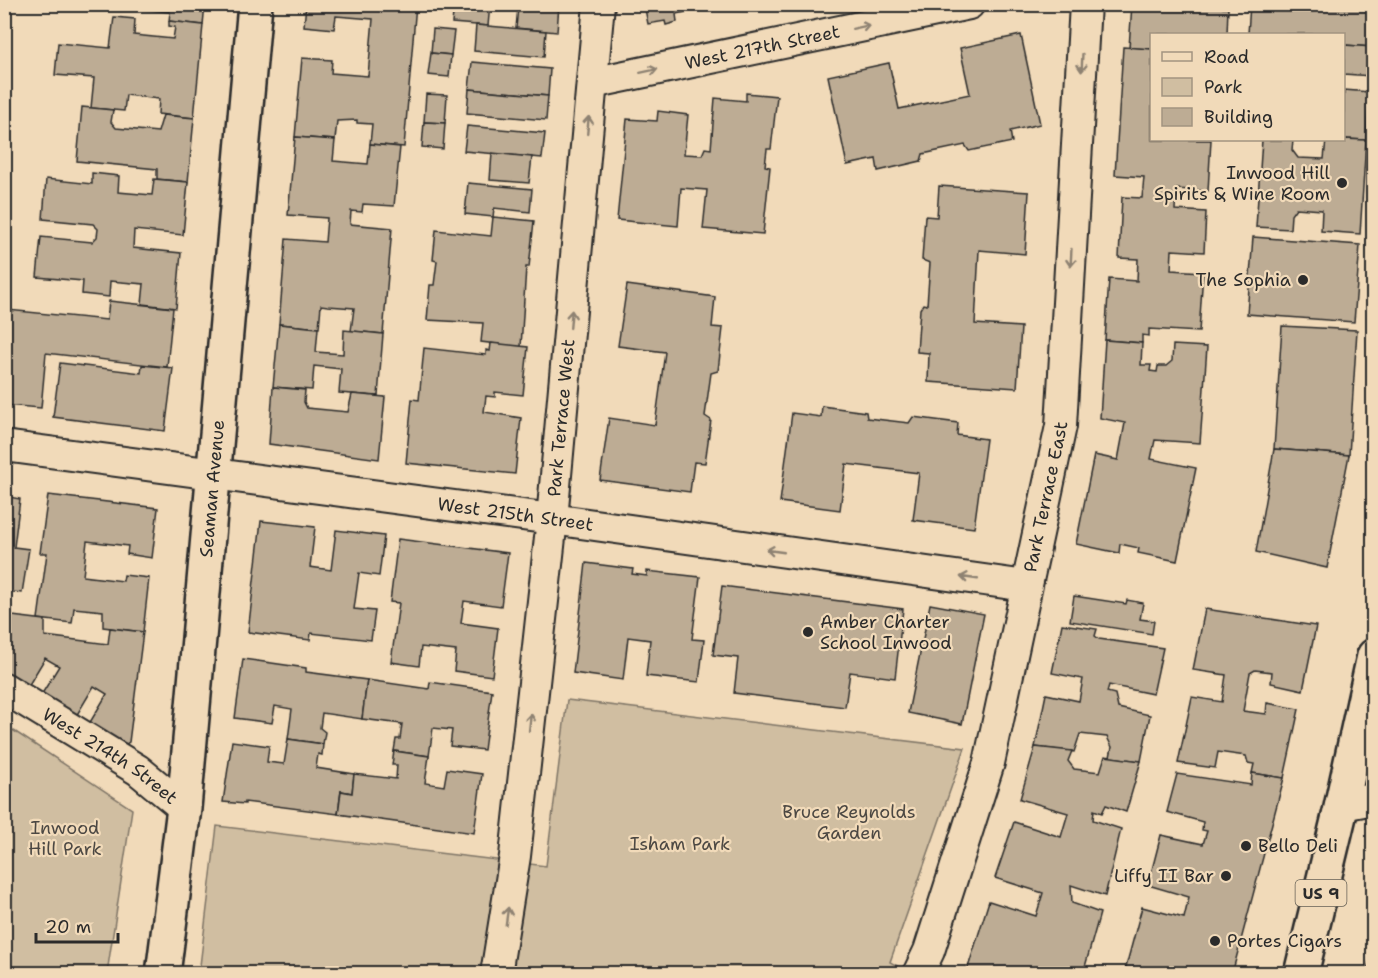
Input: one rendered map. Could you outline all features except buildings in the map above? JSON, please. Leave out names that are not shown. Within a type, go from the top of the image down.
[{"type":"street","name":"Seaman Avenue","points":[[163,974],[184,808],[255,4]]},
{"type":"street","name":"Park Terrace West","points":[[496,974],[515,856],[552,519],[599,4]]},
{"type":"street","name":"West 217th Street","points":[[592,83],[969,4]]},
{"type":"street","name":"Park Terrace East","points":[[918,974],[929,951],[990,763],[1061,426],[1085,4]]},
{"type":"street","name":"West 215th Street","points":[[4,446],[552,519],[1026,586]]},
{"type":"street","name":"US 9","points":[[1301,974],[1342,806],[1374,656]]},
{"type":"street","name":"West 214th Street","points":[[4,688],[138,770],[184,808]]},
{"type":"street","points":[[1342,806],[1374,799]]},
{"type":"green space","name":"Isham Park","points":[[567,700],[965,748],[890,962],[910,973],[199,974],[217,826],[546,866]]},
{"type":"green space","name":"Inwood Hill Park","points":[[5,725],[132,809],[107,973],[5,973]]},
{"type":"place","name":"Inwood Hill Spirits & Wine Room","points":[[1342,183]]},
{"type":"place","name":"The Sophia","points":[[1303,280]]},
{"type":"place","name":"Amber Charter School Inwood","points":[[808,632]]},
{"type":"place","name":"Bello Deli","points":[[1246,846]]},
{"type":"place","name":"Liffy II Bar","points":[[1226,876]]},
{"type":"place","name":"Portes Cigars","points":[[1215,941]]},
{"type":"park label","name":"Bruce Reynolds Garden","points":[[849,822]]}]
